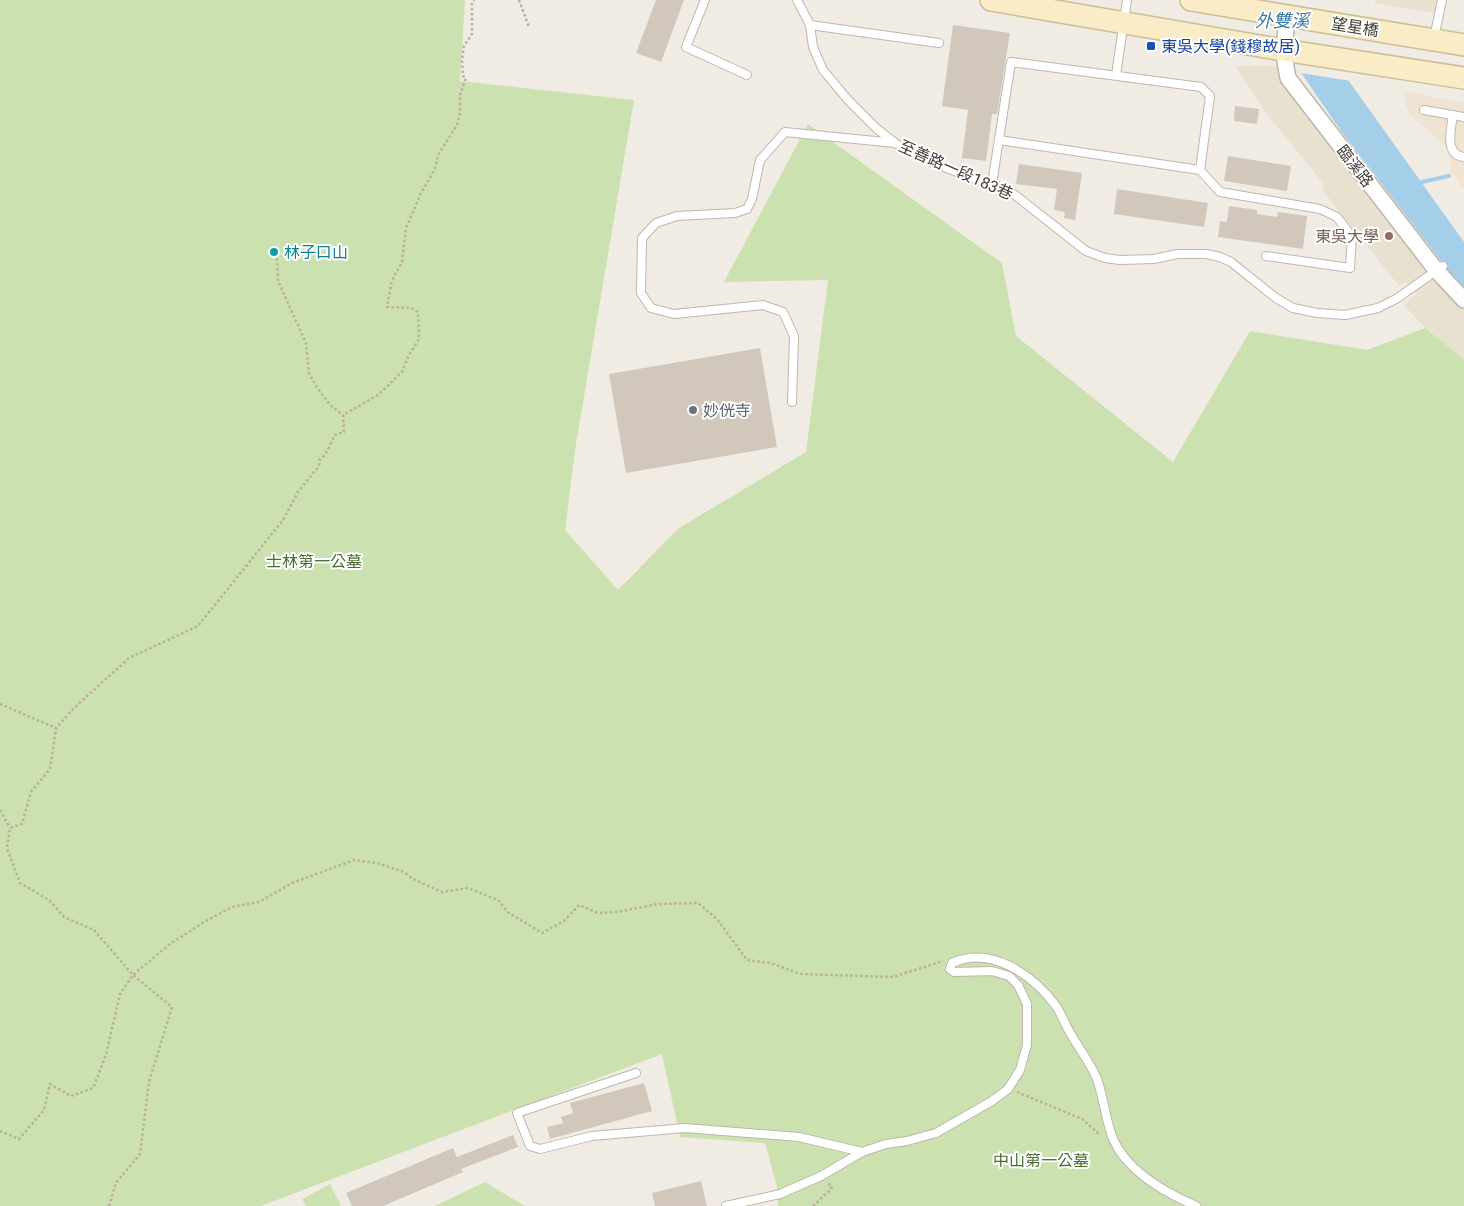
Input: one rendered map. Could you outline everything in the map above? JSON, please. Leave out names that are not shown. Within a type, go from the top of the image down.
[{"type":"main road","name":"望星橋","points":[[991,0],[1283,50],[1464,78]]},
{"type":"main road","name":"望星橋","points":[[1191,0],[1464,44]]},
{"type":"street","name":"臨溪路","points":[[1288,17],[1283,50],[1288,78],[1464,300]]},
{"type":"lane","points":[[705,0],[686,47],[747,75]]},
{"type":"lane","name":"至善路一段183巷","points":[[797,0],[810,25],[813,47],[822,70],[848,100],[877,128],[895,143],[924,158],[972,178],[992,184],[1015,195],[1086,251],[1105,258],[1120,260],[1154,259],[1178,254],[1206,254],[1220,257],[1231,262],[1276,298],[1293,308],[1316,313],[1345,315],[1378,308],[1396,299],[1440,268]]},
{"type":"lane","points":[[1116,75],[1127,0]]},
{"type":"lane","points":[[1434,40],[1442,0]]},
{"type":"lane","points":[[810,25],[939,43]]},
{"type":"lane","points":[[992,184],[1011,62],[1201,87],[1210,96],[1200,170]]},
{"type":"lane","points":[[1424,110],[1464,117]]},
{"type":"lane","points":[[1453,115],[1451,145],[1453,152],[1464,157]]},
{"type":"lane","points":[[792,402],[794,336],[783,312],[763,305],[674,314],[651,308],[641,293],[642,238],[656,223],[678,216],[735,213],[748,209],[752,199],[760,160],[785,132],[895,143]]},
{"type":"lane","points":[[999,140],[1200,170],[1220,192],[1320,209],[1337,218],[1352,237],[1350,268],[1266,256]]},
{"type":"lane","points":[[726,1206],[780,1194],[821,1176],[862,1152],[886,1144],[907,1141],[936,1133],[992,1101],[1008,1089],[1020,1070],[1026,1044],[1027,1004],[1018,984],[1009,976],[992,971],[954,972],[950,968],[952,963],[961,958],[973,956],[997,961],[1016,968],[1032,979],[1057,1007],[1063,1022],[1096,1078],[1114,1141],[1125,1158],[1142,1175],[1173,1196],[1196,1206]]},
{"type":"lane","points":[[636,1073],[518,1113],[530,1146],[540,1149],[592,1136],[685,1128],[799,1137],[862,1152]]},
{"type":"path","points":[[343,415],[378,395],[402,372],[409,355],[419,339],[418,312],[411,308],[387,307],[392,280],[402,262],[406,228],[421,194],[435,169],[438,155],[457,125],[460,112],[460,95],[466,78],[463,76],[462,60],[464,46],[472,34],[472,4],[474,0]]},
{"type":"path","points":[[519,0],[529,27]]},
{"type":"path","points":[[10,828],[22,824],[30,792],[50,769],[56,728],[75,707],[129,658],[198,626],[283,520],[298,492],[325,455],[335,435],[344,432],[343,415],[330,405],[309,373],[306,359],[306,343],[278,281],[277,260],[273,249]]},
{"type":"path","points":[[0,704],[56,728]]},
{"type":"path","points":[[0,810],[10,828],[7,848],[20,884],[50,900],[64,917],[94,930],[133,975],[172,1007],[149,1082],[140,1154],[116,1183],[109,1206]]},
{"type":"path","points":[[0,1132],[19,1139],[44,1110],[50,1084],[71,1096],[93,1088],[106,1055],[120,994],[133,975],[170,944],[232,907],[259,902],[292,883],[354,860],[377,863],[404,872],[413,879],[442,892],[468,888],[498,900],[509,913],[542,933],[564,920],[578,906],[598,913],[617,912],[658,904],[698,903],[716,919],[747,960],[771,963],[800,974],[893,978],[945,960],[952,963]]},
{"type":"path","points":[[1008,1089],[1082,1119],[1108,1142],[1114,1141]]},
{"type":"path","points":[[813,1206],[832,1186],[821,1176]]},
{"type":"shaded area","points":[[1375,0],[1439,0],[1440,14],[1375,3]]},
{"type":"shaded area","name":"東吳大學","points":[[1235,66],[1286,66],[1464,294],[1464,359],[1425,328],[1404,305],[1416,294],[1406,282],[1399,286],[1323,191],[1323,183],[1267,114]]},
{"type":"shaded area","points":[[1404,91],[1464,103],[1464,189],[1451,171],[1448,148],[1410,115],[1406,107]]},
{"type":"green space","points":[[0,0],[465,0],[460,81],[634,100],[575,450],[565,530],[618,590],[679,528],[806,452],[828,280],[724,282],[808,124],[1002,263],[1016,336],[1173,462],[1250,331],[1367,350],[1425,328],[1464,359],[1464,1206],[778,1206],[777,1187],[765,1143],[680,1137],[662,1054],[261,1206],[0,1206]]},
{"type":"green space","points":[[485,1182],[525,1206],[435,1206]]},
{"type":"green space","points":[[330,1184],[341,1206],[306,1206],[302,1199]]},
{"type":"water","name":"外雙溪","points":[[1242,0],[1291,0],[1464,242],[1464,291],[1341,131],[1304,77]]},
{"type":"pier","points":[[1240,0],[1294,0],[1351,81],[1300,73]]},
{"type":"building","points":[[656,0],[684,0],[661,62],[636,53]]},
{"type":"building","points":[[953,25],[1010,33],[997,114],[992,114],[986,161],[962,158],[968,110],[942,106]]},
{"type":"building","points":[[1235,106],[1259,109],[1257,124],[1234,121]]},
{"type":"building","points":[[1228,156],[1291,166],[1287,191],[1224,181]]},
{"type":"building","points":[[1019,164],[1082,173],[1075,220],[1064,218],[1065,212],[1054,210],[1057,189],[1016,184]]},
{"type":"building","points":[[1117,189],[1208,203],[1204,227],[1114,214]]},
{"type":"building","points":[[1229,206],[1257,210],[1257,214],[1277,217],[1278,212],[1307,216],[1303,249],[1218,237],[1220,221],[1227,222]]},
{"type":"building","name":"妙侊寺","points":[[760,348],[777,447],[626,473],[609,374]]},
{"type":"building","points":[[644,1083],[652,1111],[550,1139],[547,1127],[563,1123],[561,1117],[573,1113],[570,1103]]},
{"type":"building","points":[[513,1135],[518,1147],[461,1169],[463,1172],[383,1206],[352,1206],[346,1193],[453,1148],[457,1157]]},
{"type":"building","points":[[701,1181],[707,1206],[655,1206],[652,1193]]},
{"type":"waterway","points":[[1417,183],[1449,176]]},
{"type":"place","name":"東吳大學(錢穆故居)","points":[[1151,46]]},
{"type":"place","name":"東吳大學","points":[[1389,236]]},
{"type":"place","name":"林子口山","points":[[274,252]]},
{"type":"place","name":"妙侊寺","points":[[693,410]]},
{"type":"park label","name":"士林第一公墓","points":[[314,561]]},
{"type":"park label","name":"中山第一公墓","points":[[1041,1160]]}]
